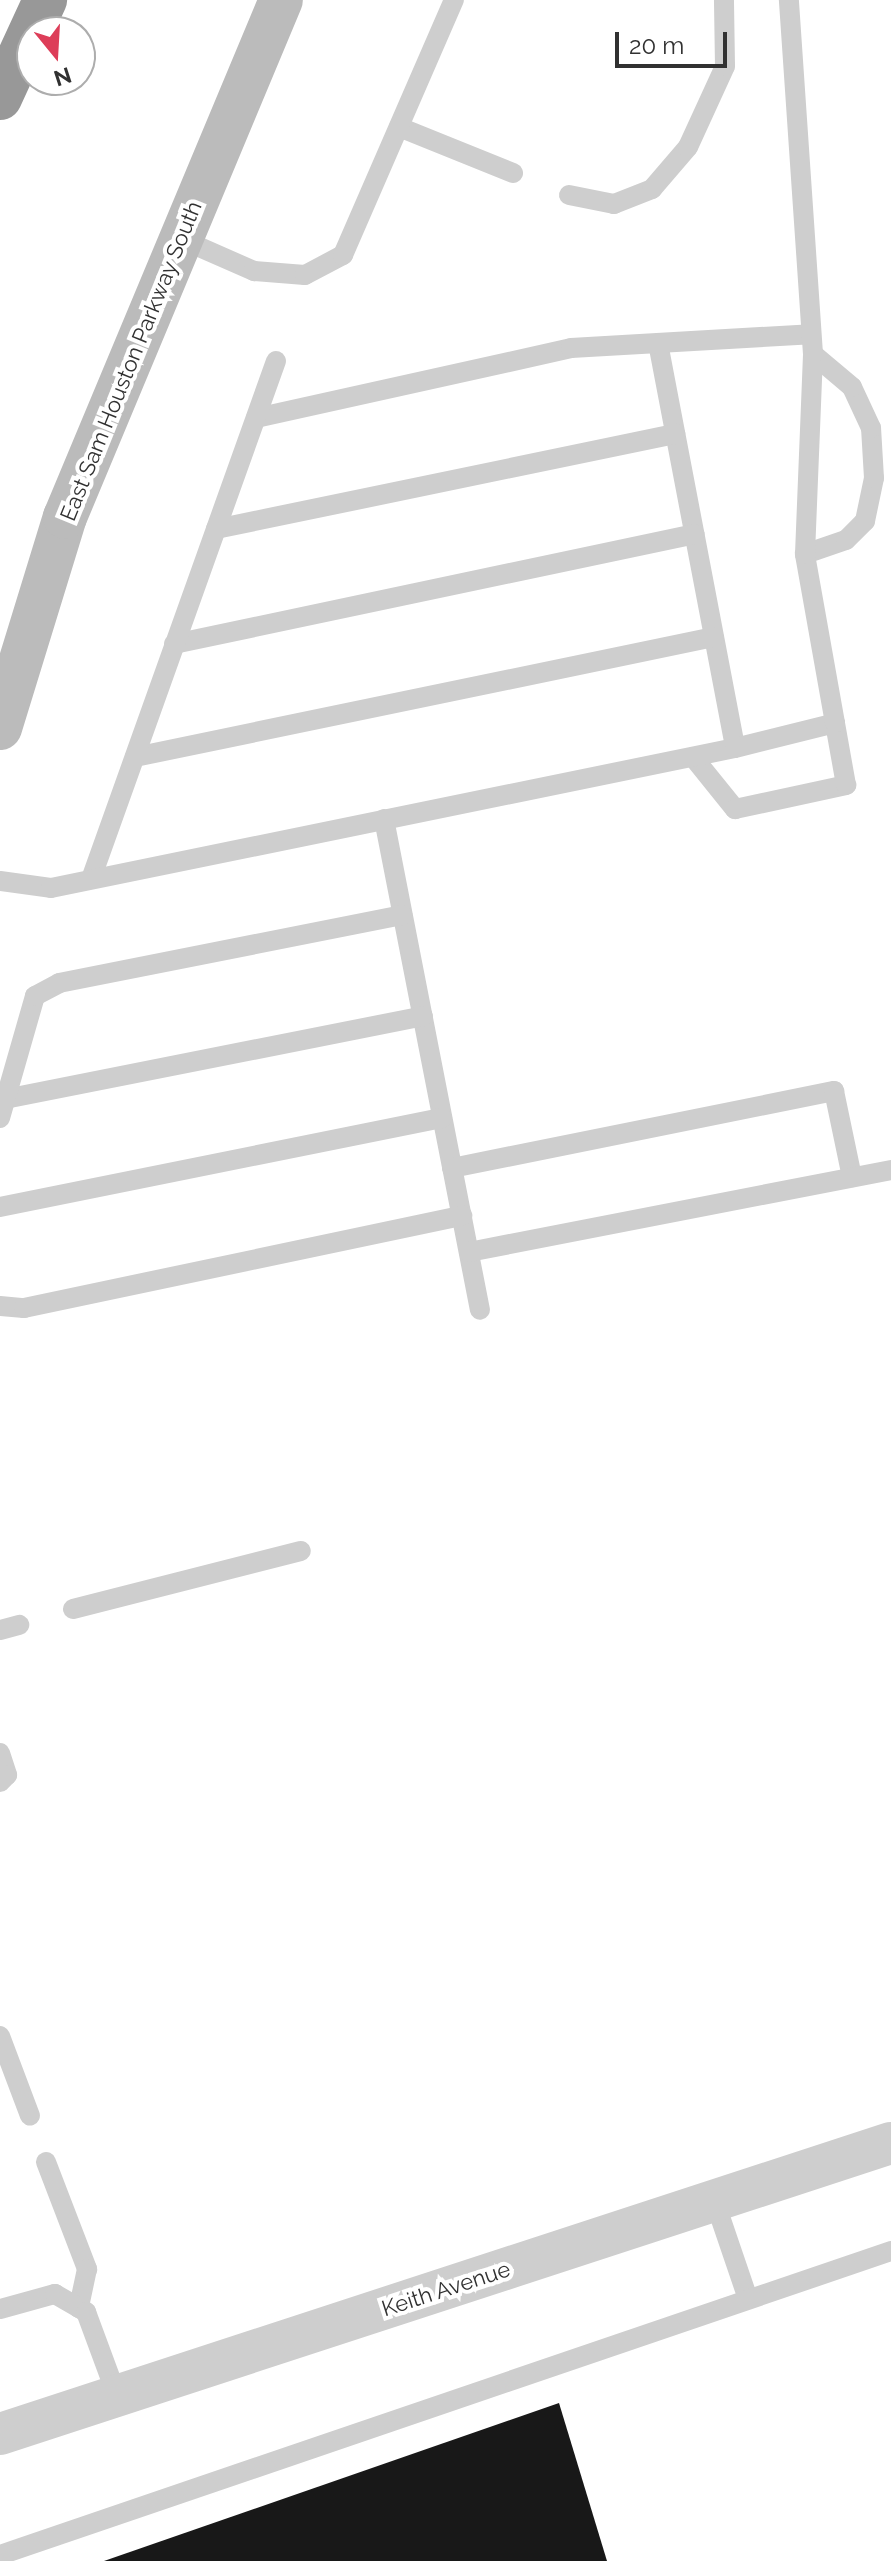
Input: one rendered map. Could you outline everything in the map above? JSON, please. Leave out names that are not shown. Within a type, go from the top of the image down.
[{"type":"highway","points":[[6,83],[45,0]]},
{"type":"main road","name":"East Sam Houston Parkway South","points":[[0,728],[65,517],[281,0]]},
{"type":"street","name":"Keith Avenue","points":[[0,2434],[891,2143]]},
{"type":"lane","points":[[181,239],[254,271],[305,275],[343,255],[454,0]]},
{"type":"lane","points":[[569,195],[614,204],[652,189],[688,147],[725,66],[724,0]]},
{"type":"lane","points":[[693,757],[735,809],[846,785],[805,554],[812,344],[789,0]]},
{"type":"lane","points":[[399,127],[513,173]]},
{"type":"lane","points":[[658,343],[735,748]]},
{"type":"lane","points":[[256,418],[571,348],[658,343],[812,344],[852,387],[871,428],[874,478],[865,521],[846,540],[805,554]]},
{"type":"lane","points":[[91,879],[276,361]]},
{"type":"lane","points":[[216,529],[675,434]]},
{"type":"lane","points":[[174,644],[695,534]]},
{"type":"lane","points":[[135,757],[714,637]]},
{"type":"lane","points":[[0,881],[51,888],[693,757],[835,723]]},
{"type":"lane","points":[[384,819],[480,1310]]},
{"type":"lane","points":[[402,915],[59,983],[35,996],[3,1108],[423,1016]]},
{"type":"lane","points":[[452,1168],[834,1091],[852,1177]]},
{"type":"lane","points":[[0,1207],[442,1118]]},
{"type":"lane","points":[[469,1252],[891,1170]]},
{"type":"lane","points":[[0,1306],[24,1308],[462,1216]]},
{"type":"lane","points":[[73,1609],[301,1551]]},
{"type":"lane","points":[[0,1753],[7,1775],[0,1782]]},
{"type":"lane","points":[[1,2041],[30,2116]]},
{"type":"lane","points":[[46,2162],[87,2269],[79,2308]]},
{"type":"lane","points":[[715,2202],[748,2299]]},
{"type":"lane","points":[[0,2555],[891,2251]]},
{"type":"lane","points":[[0,2309],[55,2294],[86,2312],[117,2396]]},
{"type":"building","points":[[559,2403],[607,2561],[104,2561]]}]
